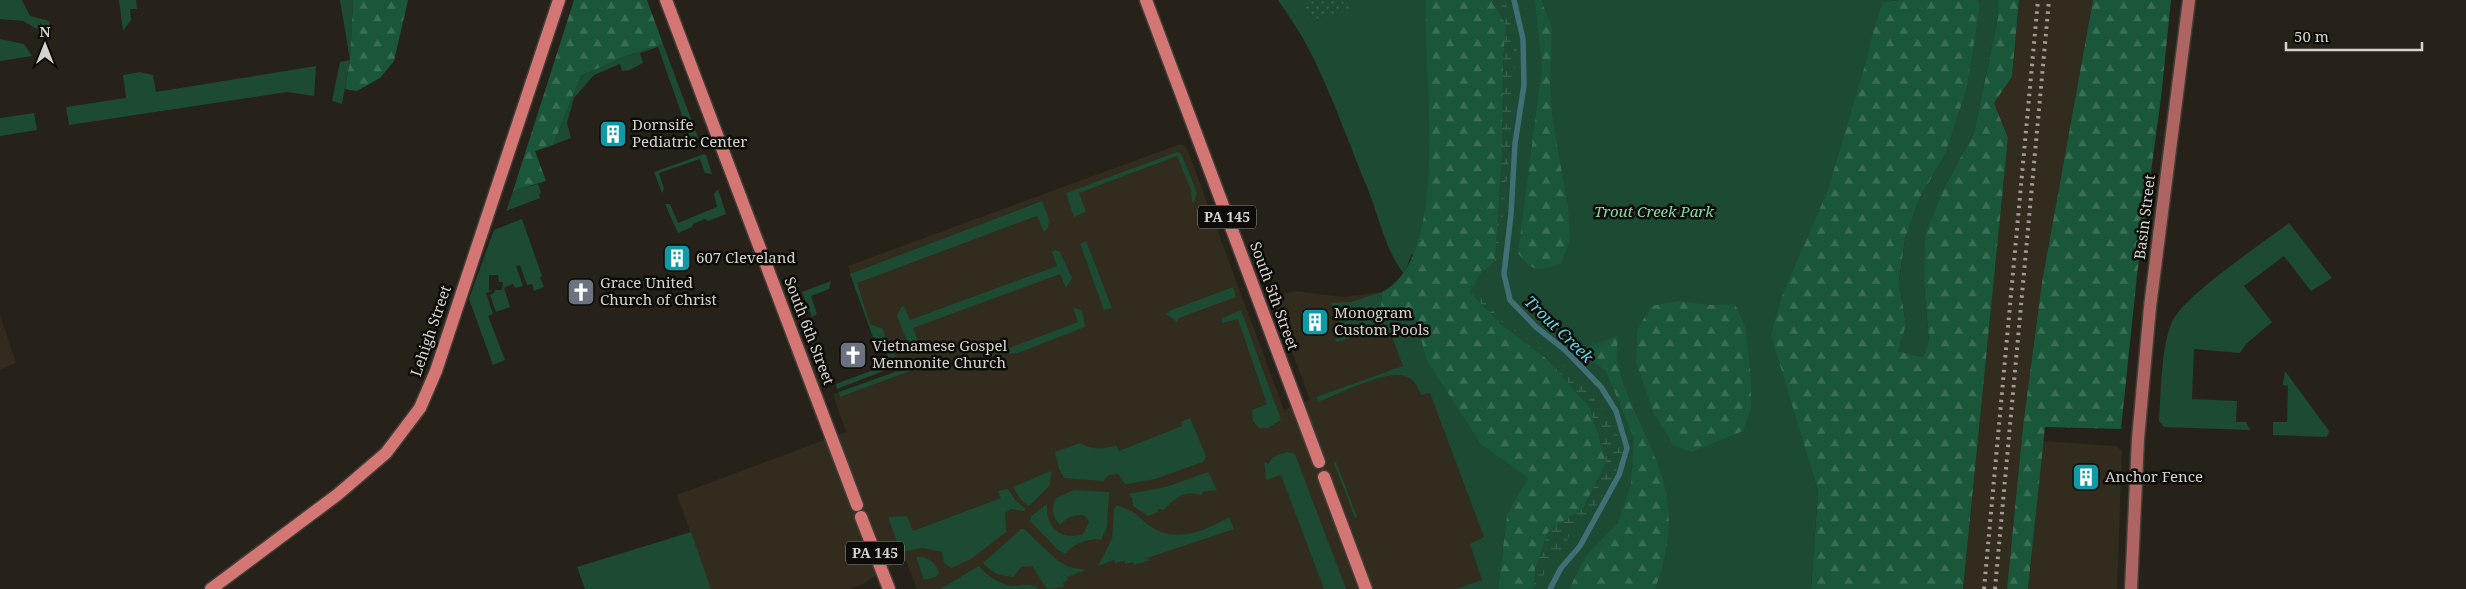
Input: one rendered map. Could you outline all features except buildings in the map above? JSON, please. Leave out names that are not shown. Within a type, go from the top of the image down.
[{"type":"main road","name":"Lehigh Street","points":[[211,589],[337,495],[386,453],[420,408],[436,371],[559,0]]},
{"type":"main road","name":"South 6th Street","points":[[666,0],[889,589]]},
{"type":"main road","name":"South 5th Street","points":[[1146,0],[1319,462]]},
{"type":"main road","name":"Basin Street","points":[[2131,589],[2138,439],[2150,307],[2189,0]]},
{"type":"main road","points":[[1324,477],[1366,589]]},
{"type":"shaded area","points":[[2019,0],[2093,0],[2042,282],[2023,426],[2007,589],[1963,589],[2008,138],[1994,103],[2012,77]]},
{"type":"shaded area","points":[[1180,144],[1185,146],[1188,151],[1284,410],[1310,400],[1272,297],[1295,291],[1343,297],[1382,292],[1381,306],[1416,320],[1492,535],[1486,589],[917,589],[906,561],[900,560],[863,584],[850,589],[711,589],[677,495],[846,432],[833,394],[895,372],[881,339],[869,326],[848,266]]},
{"type":"shaded area","points":[[0,315],[16,363],[0,370]]},
{"type":"shaded area","points":[[2043,441],[2116,446],[2122,451],[2117,589],[2028,589]]},
{"type":"green space","points":[[0,0],[22,0],[30,16],[49,21],[51,37],[23,21],[0,19]]},
{"type":"green space","points":[[119,0],[136,0],[137,9],[130,9],[131,20],[123,31]]},
{"type":"green space","points":[[340,0],[353,0],[350,60]]},
{"type":"green space","points":[[353,0],[408,0],[394,61],[380,78],[357,91],[345,89],[350,60]]},
{"type":"green space","points":[[574,0],[647,0],[663,44],[623,57],[581,76],[553,145],[535,151],[546,181],[513,191]]},
{"type":"green space","name":"Trout Creek Park","points":[[1278,0],[1899,0],[1883,2],[1808,457],[1818,491],[1811,589],[1514,589],[1507,515],[1498,589],[1456,589],[1482,580],[1470,544],[1484,537],[1430,393],[1421,395],[1413,381],[1404,376],[1396,375],[1373,380],[1318,402],[1316,397],[1403,366],[1392,337],[1378,332],[1336,342],[1335,339],[1356,331],[1353,323],[1340,327],[1331,303],[1351,302],[1382,292],[1381,306],[1416,320],[1426,359],[1412,253],[1404,274],[1391,254],[1367,187],[1319,71],[1301,35]]},
{"type":"green space","points":[[1303,0],[1346,0],[1349,10],[1310,22]]},
{"type":"green space","points":[[1426,0],[1491,0],[1506,25],[1503,61],[1502,154],[1495,261],[1479,275],[1470,293],[1502,325],[1547,359],[1590,408],[1606,462],[1584,507],[1548,532],[1535,569],[1534,589],[1498,589],[1507,515],[1528,478],[1481,444],[1426,359],[1416,320],[1381,306],[1382,292],[1404,272],[1418,241],[1426,202],[1429,158],[1429,113]]},
{"type":"green space","points":[[1491,0],[1505,0],[1517,48],[1512,86],[1514,109],[1499,253],[1497,258],[1494,263],[1474,289],[1502,321],[1570,369],[1614,424],[1623,453],[1613,478],[1591,515],[1573,525],[1565,546],[1545,568],[1541,589],[1534,589],[1535,569],[1548,532],[1584,507],[1606,462],[1590,408],[1547,359],[1502,325],[1470,292],[1479,275],[1495,261],[1502,154],[1503,61],[1506,25]]},
{"type":"green space","points":[[1535,0],[1541,0],[1552,28],[1550,82],[1552,115],[1568,208],[1570,241],[1561,263],[1541,269],[1532,267],[1518,253],[1542,67]]},
{"type":"green space","points":[[1899,0],[1978,0],[1980,4],[1967,87],[1944,157],[1920,197],[1905,239],[1899,282],[1906,325],[1898,351],[1923,357],[1929,340],[1924,286],[1925,235],[1946,184],[1974,133],[1998,17],[1998,0],[2019,0],[2012,77],[1994,103],[2008,138],[1963,589],[1811,589],[1818,491],[1771,335],[1782,296],[1828,190],[1866,62],[1875,24],[1883,2]]},
{"type":"green space","points":[[1978,0],[1998,0],[1998,17],[1974,133],[1946,184],[1924,286],[1929,340],[1923,357],[1898,351],[1906,325],[1899,282],[1905,239],[1920,197],[1944,157],[1980,4]]},
{"type":"green space","points":[[2093,0],[2171,0],[2161,98],[2137,275],[2121,429],[2045,427],[2028,589],[2007,589],[2023,426],[2042,282]]},
{"type":"green space","points":[[0,39],[24,44],[32,56],[0,61]]},
{"type":"green space","points":[[663,44],[699,140],[690,138],[658,47],[640,53],[643,63],[630,70],[622,71],[620,64],[594,75],[574,98],[567,123],[571,138],[553,145],[581,76],[623,57]]},
{"type":"green space","points":[[350,60],[342,104],[332,101],[340,62]]},
{"type":"green space","points":[[316,66],[314,96],[287,92],[69,125],[66,107],[126,98],[123,75],[140,72],[153,75],[156,92]]},
{"type":"green space","points":[[34,113],[37,130],[0,136],[0,118]]},
{"type":"green space","points":[[1177,152],[1181,153],[1197,193],[1194,202],[1192,201],[1191,190],[1177,156],[1079,193],[1086,212],[1074,217],[1066,193]]},
{"type":"green space","points":[[704,154],[712,174],[705,173],[700,159],[659,173],[664,189],[662,193],[654,172]]},
{"type":"green space","points":[[538,184],[541,193],[539,194],[540,198],[506,211],[513,191]]},
{"type":"green space","points":[[718,189],[726,214],[708,221],[705,219],[678,233],[665,204],[670,204],[678,223],[717,207],[714,194]]},
{"type":"green space","points":[[1042,201],[1049,220],[1048,228],[1044,232],[1037,216],[857,283],[870,324],[883,329],[894,354],[898,358],[909,362],[890,369],[888,364],[891,363],[881,341],[873,337],[850,274]]},
{"type":"green space","points":[[522,219],[544,287],[534,291],[532,284],[527,285],[520,265],[516,266],[523,286],[515,288],[513,284],[504,288],[510,307],[496,312],[490,295],[495,290],[502,290],[503,282],[499,282],[498,275],[489,275],[489,290],[492,291],[486,293],[493,314],[488,316],[505,360],[493,365],[469,299],[494,230]]},
{"type":"green space","points":[[2289,223],[2332,278],[2311,291],[2284,256],[2244,286],[2272,322],[2246,344],[2240,353],[2194,349],[2192,399],[2237,401],[2236,422],[2246,422],[2250,430],[2164,427],[2159,421],[2162,370],[2168,332],[2172,322],[2191,298],[2243,256]]},
{"type":"green space","points":[[1086,241],[1112,308],[1104,310],[1080,244]]},
{"type":"green space","points":[[1055,250],[1060,252],[1072,278],[1066,288],[1060,274],[913,328],[918,342],[910,343],[906,339],[897,316],[901,307],[904,306],[910,320],[1057,266],[1052,252]]},
{"type":"green space","points":[[831,281],[829,289],[811,296],[817,314],[812,317],[802,292]]},
{"type":"green space","points":[[1233,287],[1236,297],[1179,318],[1177,322],[1166,314],[1169,311]]},
{"type":"green space","points":[[1679,301],[1709,305],[1735,304],[1746,329],[1751,380],[1751,408],[1743,431],[1691,452],[1674,445],[1654,414],[1636,362],[1637,331],[1651,306]]},
{"type":"green space","points":[[1073,307],[1082,311],[1085,327],[1018,353],[991,355],[1078,322]]},
{"type":"green space","points":[[1241,310],[1281,420],[1268,428],[1259,428],[1253,421],[1252,410],[1267,404],[1238,319],[1222,323],[1222,318]]},
{"type":"green space","points":[[1618,335],[1617,358],[1619,370],[1631,404],[1659,467],[1664,485],[1669,518],[1666,552],[1655,589],[1569,589],[1586,556],[1618,523],[1631,484],[1634,438],[1606,371],[1579,351]]},
{"type":"green space","points":[[884,366],[886,370],[837,389],[836,384]]},
{"type":"green space","points":[[915,369],[840,397],[839,392],[895,372]]},
{"type":"green space","points":[[2285,371],[2329,431],[2327,437],[2273,435],[2273,422],[2287,422],[2288,386],[2283,385]]},
{"type":"green space","points":[[1190,418],[1206,456],[1203,462],[1155,479],[1128,484],[1125,484],[1118,474],[1109,475],[1103,481],[1064,478],[1059,469],[1055,452],[1080,443],[1098,448],[1116,445],[1119,451],[1182,426],[1181,422]]},
{"type":"green space","points":[[1287,452],[1295,454],[1346,589],[1324,589],[1281,475],[1266,480],[1264,462],[1268,464],[1273,457]]},
{"type":"green space","points":[[1336,462],[1357,517],[1355,518],[1334,463]]},
{"type":"green space","points":[[1051,471],[1050,485],[1029,506],[1021,500],[1013,487]]},
{"type":"green space","points":[[1208,472],[1217,490],[1202,492],[1202,495],[1185,494],[1172,501],[1164,510],[1158,509],[1158,512],[1148,516],[1133,506],[1132,498],[1128,494],[1166,487]]},
{"type":"green space","points":[[1008,489],[1016,501],[1026,509],[1024,511],[1011,509],[1005,513],[1006,532],[971,559],[951,568],[944,563],[942,552],[922,548],[901,552],[888,517],[907,516],[913,531],[1001,498],[998,491]]},
{"type":"green space","points":[[1074,490],[1109,492],[1107,527],[1101,540],[1081,542],[1066,554],[1058,550],[1030,521],[1031,516],[1047,504],[1049,519],[1056,530],[1068,536],[1083,534],[1089,522],[1085,516],[1068,518],[1060,525],[1053,513],[1056,498]]},
{"type":"green space","points":[[1117,505],[1135,513],[1153,528],[1172,534],[1192,533],[1229,517],[1234,529],[1147,558],[1142,557],[1151,560],[1134,565],[1133,562],[1125,564],[1124,561],[1115,563],[1114,560],[1098,566],[1112,539],[1114,509]]},
{"type":"green space","points":[[1021,529],[1024,529],[1057,560],[1069,567],[1086,570],[1067,577],[1068,580],[1063,583],[1064,587],[1047,589],[1032,566],[1021,567],[1014,577],[993,572],[983,563]]},
{"type":"green space","points":[[691,532],[711,589],[585,589],[577,567]]},
{"type":"green space","points":[[916,557],[928,559],[934,563],[939,573],[936,577],[924,580]]},
{"type":"green space","points":[[979,566],[989,576],[1002,583],[1012,586],[1032,585],[1038,589],[940,589]]},
{"type":"waterway","name":"Trout Creek","points":[[1514,0],[1523,39],[1524,85],[1515,144],[1511,214],[1504,274],[1510,300],[1536,327],[1565,350],[1601,387],[1616,411],[1627,448],[1619,475],[1580,546],[1561,568],[1550,589]]},
{"type":"railway","points":[[1984,589],[2038,0]]},
{"type":"railway","points":[[1995,589],[2049,0]]},
{"type":"place","name":"Dornsife Pediatric Center","points":[[613,134]]},
{"type":"place","name":"607 Cleveland","points":[[677,258]]},
{"type":"place","name":"Grace United Church of Christ","points":[[581,292]]},
{"type":"place","name":"Monogram Custom Pools","points":[[1315,322]]},
{"type":"place","name":"Vietnamese Gospel Mennonite Church","points":[[853,355]]},
{"type":"place","name":"Anchor Fence","points":[[2086,477]]}]
